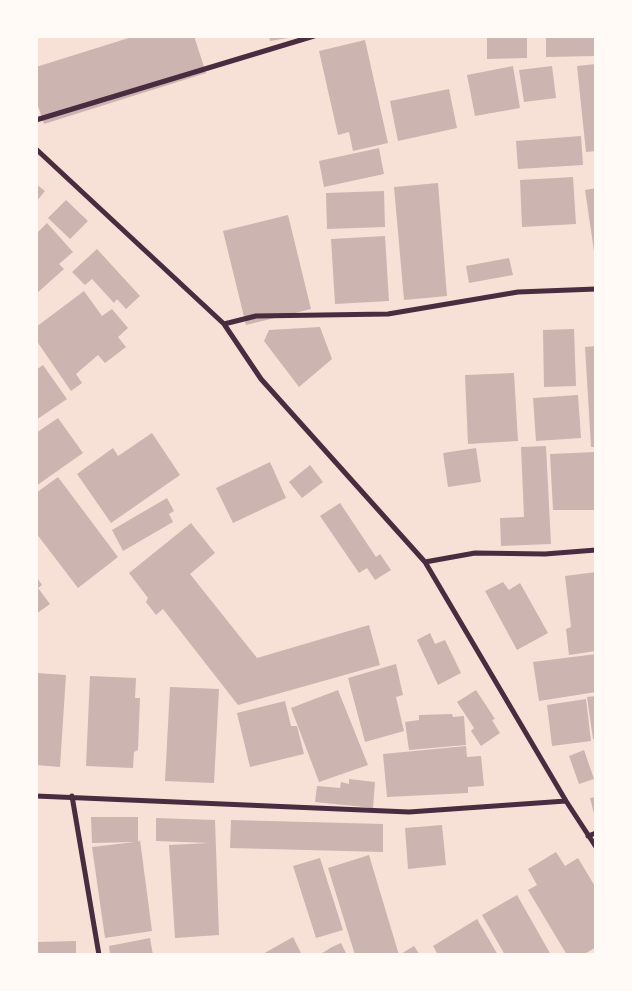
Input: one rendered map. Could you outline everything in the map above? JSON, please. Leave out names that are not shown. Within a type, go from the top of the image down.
[{"type":"street","points":[[36,120],[314,36]]},
{"type":"street","points":[[36,149],[224,324],[261,379],[425,562],[566,801],[596,847]]},
{"type":"street","points":[[224,324],[256,316],[388,314],[518,292],[596,288]]},
{"type":"street","points":[[425,562],[475,553],[545,554],[596,550]]},
{"type":"street","points":[[36,796],[72,796],[409,812],[566,801]]},
{"type":"street","points":[[72,796],[100,955]]},
{"type":"street","points":[[588,836],[596,833]]},
{"type":"building","points":[[135,36],[194,36],[206,73],[44,124],[36,100],[36,67]]},
{"type":"building","points":[[269,36],[294,36],[294,37],[270,41]]},
{"type":"building","points":[[487,36],[527,36],[527,58],[487,59]]},
{"type":"building","points":[[546,36],[596,36],[596,56],[546,57]]},
{"type":"building","points":[[365,40],[388,143],[353,151],[349,132],[338,135],[319,51]]},
{"type":"building","points":[[596,64],[596,151],[586,152],[577,66]]},
{"type":"building","points":[[513,66],[520,108],[475,116],[467,75]]},
{"type":"building","points":[[552,66],[556,98],[524,102],[519,70]]},
{"type":"building","points":[[449,89],[457,128],[398,141],[390,101]]},
{"type":"building","points":[[581,136],[583,165],[518,169],[516,141]]},
{"type":"building","points":[[379,148],[384,174],[324,187],[319,161]]},
{"type":"building","points":[[573,177],[576,224],[522,227],[520,180]]},
{"type":"building","points":[[438,183],[447,296],[404,300],[394,187]]},
{"type":"building","points":[[36,184],[45,191],[36,202]]},
{"type":"building","points":[[596,188],[596,258],[595,258],[585,190]]},
{"type":"building","points":[[384,191],[385,227],[327,229],[326,193]]},
{"type":"building","points":[[66,200],[88,221],[70,239],[48,218]]},
{"type":"building","points":[[288,215],[311,309],[246,325],[223,231]]},
{"type":"building","points":[[47,223],[73,252],[59,264],[64,269],[36,294],[36,234]]},
{"type":"building","points":[[385,236],[389,301],[335,304],[331,239]]},
{"type":"building","points":[[97,249],[140,296],[126,309],[117,299],[114,303],[92,279],[85,285],[72,272]]},
{"type":"building","points":[[509,258],[513,275],[469,283],[466,266]]},
{"type":"building","points":[[84,291],[102,316],[112,309],[128,328],[118,337],[126,347],[105,363],[98,355],[76,374],[82,383],[71,391],[36,340],[36,327]]},
{"type":"building","points":[[320,327],[332,359],[299,387],[264,341],[269,330]]},
{"type":"building","points":[[574,329],[576,386],[544,387],[543,330]]},
{"type":"building","points":[[596,346],[596,447],[591,447],[585,347]]},
{"type":"building","points":[[43,365],[67,399],[36,420],[36,370]]},
{"type":"building","points":[[514,373],[518,441],[468,444],[465,375]]},
{"type":"building","points":[[578,395],[581,438],[536,441],[533,398]]},
{"type":"building","points":[[58,418],[83,453],[36,486],[36,433]]},
{"type":"building","points":[[152,433],[180,475],[111,523],[77,474],[113,448],[118,456]]},
{"type":"building","points":[[546,446],[551,544],[501,546],[500,518],[524,517],[521,447]]},
{"type":"building","points":[[476,448],[481,482],[448,487],[443,453]]},
{"type":"building","points":[[596,452],[596,510],[553,510],[550,454]]},
{"type":"building","points":[[270,462],[286,498],[233,523],[216,488]]},
{"type":"building","points":[[310,465],[323,482],[302,498],[289,482]]},
{"type":"building","points":[[58,477],[118,557],[78,588],[36,533],[36,493]]},
{"type":"building","points":[[167,498],[174,511],[169,514],[173,522],[123,551],[112,530]]},
{"type":"building","points":[[340,503],[376,557],[380,554],[391,570],[375,580],[367,568],[359,573],[320,516]]},
{"type":"building","points":[[191,523],[215,553],[190,574],[257,658],[369,625],[380,665],[238,705],[163,609],[156,615],[146,602],[148,598],[129,573]]},
{"type":"building","points":[[596,572],[596,651],[569,655],[566,629],[571,627],[565,576]]},
{"type":"building","points":[[36,576],[42,585],[38,588],[50,604],[36,614]]},
{"type":"building","points":[[503,582],[509,590],[520,583],[548,633],[517,650],[485,591]]},
{"type":"building","points":[[430,633],[435,644],[445,640],[461,673],[438,685],[417,640]]},
{"type":"building","points":[[596,654],[596,692],[539,701],[533,662]]},
{"type":"building","points":[[396,664],[403,695],[396,697],[404,731],[365,742],[348,678]]},
{"type":"building","points":[[36,673],[66,675],[60,767],[36,765]]},
{"type":"building","points":[[90,676],[136,678],[135,698],[140,698],[138,750],[134,752],[133,768],[86,766]]},
{"type":"building","points":[[170,687],[219,689],[214,783],[165,781]]},
{"type":"building","points":[[338,690],[368,765],[319,782],[291,708]]},
{"type":"building","points":[[476,690],[495,719],[492,720],[500,733],[481,746],[471,731],[474,728],[457,702]]},
{"type":"building","points":[[596,696],[596,739],[593,739],[587,697]]},
{"type":"building","points":[[586,699],[591,741],[552,746],[547,705]]},
{"type":"building","points":[[285,701],[291,726],[297,726],[304,754],[250,767],[237,713]]},
{"type":"building","points":[[452,714],[453,717],[464,716],[466,745],[409,750],[405,722],[419,720],[419,715]]},
{"type":"building","points":[[466,746],[467,757],[481,756],[484,786],[468,787],[468,793],[387,797],[383,754]]},
{"type":"building","points":[[584,750],[594,779],[579,784],[569,756]]},
{"type":"building","points":[[349,779],[375,782],[373,808],[315,802],[317,786],[340,788],[341,782],[349,784]]},
{"type":"building","points":[[596,797],[596,814],[594,814],[590,798]]},
{"type":"building","points":[[91,817],[138,817],[138,842],[140,840],[152,931],[105,938],[92,847],[135,842],[92,843]]},
{"type":"building","points":[[156,818],[215,820],[219,935],[175,938],[169,845],[210,843],[156,841]]},
{"type":"building","points":[[231,820],[383,824],[383,852],[230,848]]},
{"type":"building","points":[[442,825],[446,865],[408,869],[405,828]]},
{"type":"building","points":[[556,852],[565,866],[578,858],[596,888],[596,947],[583,955],[567,955],[528,890],[537,885],[528,869]]},
{"type":"building","points":[[369,855],[399,955],[355,955],[328,868]]},
{"type":"building","points":[[320,858],[343,930],[316,938],[293,866]]},
{"type":"building","points":[[517,895],[551,955],[505,955],[482,915]]},
{"type":"building","points":[[477,919],[498,955],[438,955],[433,946]]},
{"type":"building","points":[[293,937],[302,955],[261,955]]},
{"type":"building","points":[[150,938],[153,955],[110,955],[109,946]]},
{"type":"building","points":[[76,941],[76,955],[36,955],[36,942]]},
{"type":"building","points":[[341,943],[347,955],[319,955],[332,947]]},
{"type":"building","points":[[414,946],[420,955],[399,955]]}]
